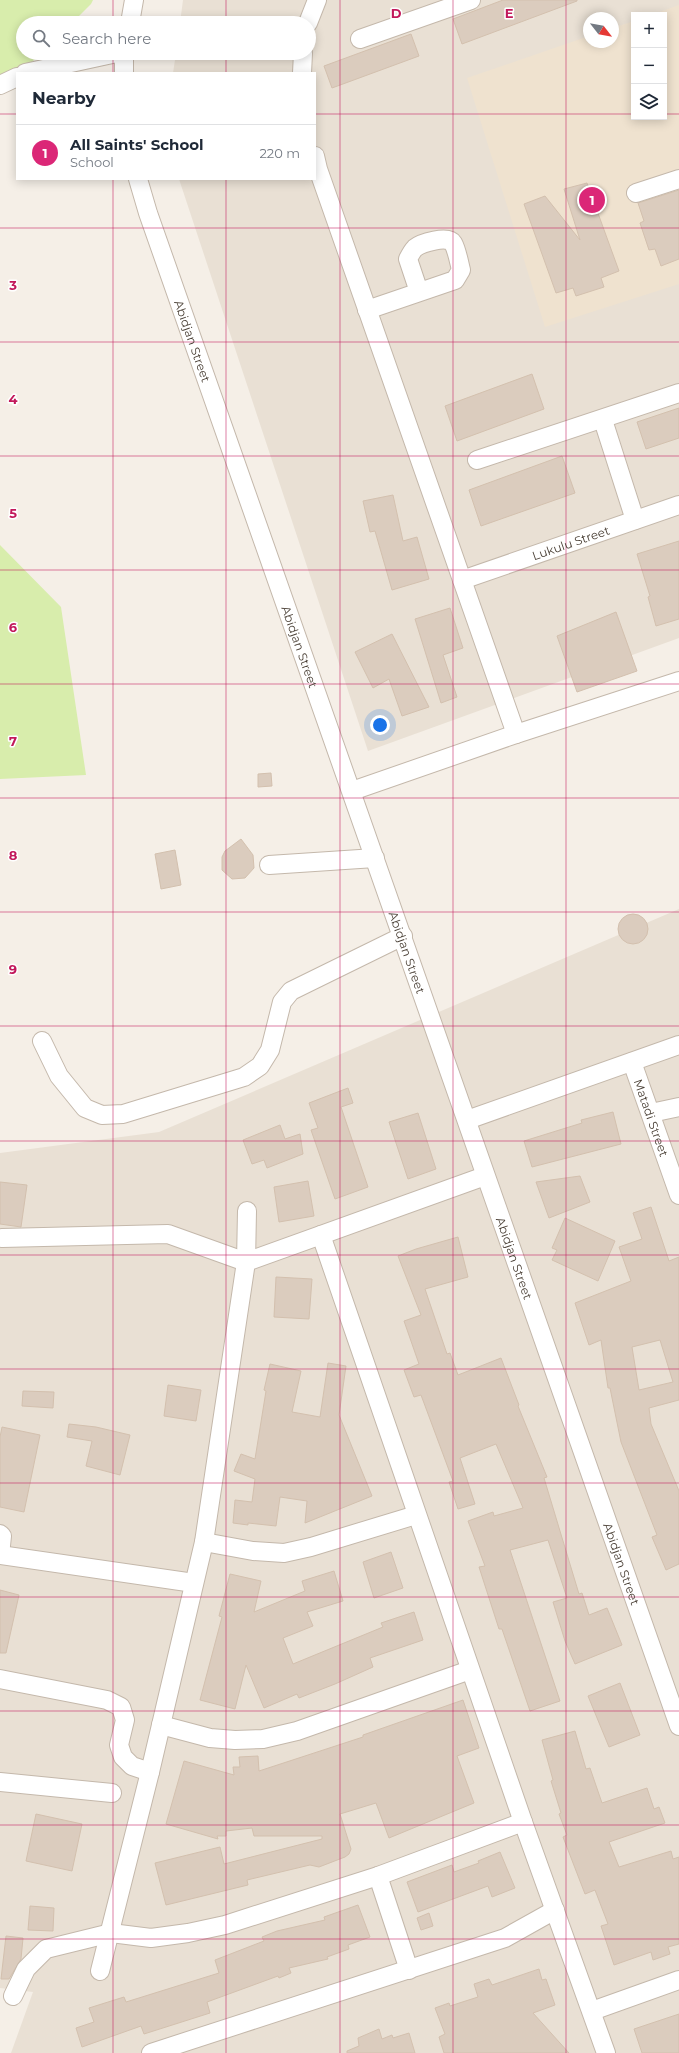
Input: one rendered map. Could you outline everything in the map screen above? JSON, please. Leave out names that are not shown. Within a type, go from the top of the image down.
[{"type":"street","points":[[131,16],[134,0]]},
{"type":"street","points":[[311,16],[317,0]]},
{"type":"street","points":[[360,39],[471,0]]},
{"type":"street","points":[[30,72],[85,60]]},
{"type":"street","points":[[124,60],[124,72]]},
{"type":"street","points":[[302,72],[303,60]]},
{"type":"street","points":[[0,85],[16,77]]},
{"type":"street","points":[[316,160],[516,734]]},
{"type":"street","points":[[636,192],[679,179]]},
{"type":"street","name":"Abidjan Street","points":[[138,180],[148,213],[679,1726]]},
{"type":"street","points":[[367,310],[419,292]]},
{"type":"street","points":[[477,460],[603,420],[679,393]]},
{"type":"street","points":[[603,420],[635,520]]},
{"type":"street","name":"Lukulu Street","points":[[462,580],[679,505]]},
{"type":"street","points":[[352,791],[516,734],[679,681]]},
{"type":"street","points":[[269,865],[375,858]]},
{"type":"street","points":[[42,1041],[59,1076],[85,1108],[102,1115],[124,1114],[244,1077],[260,1066],[270,1050],[282,1002],[291,991],[403,936]]},
{"type":"street","points":[[467,1120],[679,1045]]},
{"type":"street","name":"Matadi Street","points":[[632,1062],[679,1195]]},
{"type":"street","points":[[651,1114],[679,1107]]},
{"type":"street","points":[[2,1238],[168,1234],[246,1262],[485,1176]]},
{"type":"street","points":[[100,1972],[111,1933],[150,1772],[204,1542],[246,1262],[247,1211]]},
{"type":"street","points":[[321,1235],[470,1670],[606,2053]]},
{"type":"street","points":[[204,1542],[253,1551],[284,1553],[311,1547],[416,1515]]},
{"type":"street","points":[[0,1534],[2,1536],[0,1555],[194,1583]]},
{"type":"street","points":[[161,1725],[210,1738],[235,1740],[263,1738],[297,1731],[470,1670]]},
{"type":"street","points":[[0,1679],[107,1700],[121,1707],[125,1720],[119,1745],[123,1757],[132,1766],[150,1772]]},
{"type":"street","points":[[0,1782],[112,1793]]},
{"type":"street","points":[[13,1996],[26,1969],[46,1949],[111,1933],[151,1938],[188,1934],[225,1925],[378,1876],[523,1822]]},
{"type":"street","points":[[378,1876],[409,1970]]},
{"type":"street","points":[[151,2053],[505,1938],[555,1910]]},
{"type":"street","points":[[592,2011],[679,1980]]},
{"type":"shaded area","points":[[183,0],[679,0],[679,638],[368,751],[179,180],[316,180],[316,72],[173,72],[175,60],[316,60],[316,16],[181,16]]},
{"type":"shaded area","points":[[679,5],[679,284],[545,327],[467,78],[583,38],[583,48],[619,48],[619,26],[631,22],[631,120],[667,120],[667,12],[659,12]]},
{"type":"shaded area","points":[[679,909],[679,2053],[11,2053],[33,1992],[0,1988],[0,1153],[159,1132]]},
{"type":"green space","points":[[0,0],[93,0],[79,16],[16,16],[16,60],[34,60],[22,72],[16,72],[16,78],[0,94]]},
{"type":"green space","points":[[0,545],[61,607],[86,775],[0,779]]},
{"type":"building","points":[[503,0],[577,1],[462,44],[453,19]]},
{"type":"building","points":[[411,34],[419,56],[332,88],[324,66]]},
{"type":"building","points":[[587,183],[619,271],[601,278],[604,287],[576,296],[573,288],[556,293],[524,204],[545,196],[580,240],[564,189]]},
{"type":"building","points":[[679,190],[679,259],[661,266],[655,249],[649,250],[640,223],[644,221],[638,203]]},
{"type":"building","points":[[532,374],[544,409],[457,441],[445,406]]},
{"type":"building","points":[[679,408],[679,438],[646,449],[637,422]]},
{"type":"building","points":[[562,456],[575,493],[481,526],[469,490]]},
{"type":"building","points":[[393,495],[403,541],[417,537],[429,579],[392,590],[375,531],[370,532],[363,501]]},
{"type":"building","points":[[679,541],[679,619],[656,626],[648,597],[650,596],[637,554]]},
{"type":"building","points":[[450,608],[463,648],[443,655],[457,697],[441,703],[415,619]]},
{"type":"building","points":[[616,612],[637,671],[577,692],[557,636]]},
{"type":"building","points":[[392,634],[429,707],[402,716],[389,679],[373,688],[355,652]]},
{"type":"building","points":[[271,773],[272,786],[258,787],[258,774]]},
{"type":"building","points":[[241,839],[253,855],[254,868],[245,878],[232,879],[222,870],[222,857],[225,851]]},
{"type":"building","points":[[175,850],[181,885],[161,889],[155,854]]},
{"type":"building","points":[[633,914],[644,918],[648,929],[644,940],[633,944],[622,940],[618,929],[622,918]]},
{"type":"building","points":[[348,1088],[353,1103],[341,1107],[368,1187],[335,1199],[311,1130],[318,1128],[309,1103]]},
{"type":"building","points":[[613,1112],[621,1144],[532,1167],[524,1141],[582,1123],[581,1120]]},
{"type":"building","points":[[418,1113],[436,1169],[408,1179],[389,1122]]},
{"type":"building","points":[[280,1125],[285,1139],[300,1134],[303,1154],[267,1168],[264,1160],[252,1164],[243,1140]]},
{"type":"building","points":[[580,1176],[590,1202],[549,1218],[536,1182]]},
{"type":"building","points":[[308,1181],[314,1216],[279,1222],[274,1187]]},
{"type":"building","points":[[0,1182],[27,1185],[21,1227],[0,1224]]},
{"type":"building","points":[[651,1207],[669,1261],[679,1257],[679,1400],[649,1408],[651,1424],[679,1491],[679,1564],[666,1570],[652,1537],[657,1535],[621,1442],[610,1388],[608,1388],[601,1340],[589,1345],[575,1303],[631,1281],[619,1247],[642,1239],[633,1213]],"holes":[[[660,1340],[673,1382],[639,1390],[632,1347]]]},
{"type":"building","points":[[565,1218],[615,1241],[598,1281],[552,1260],[557,1250],[552,1248]]},
{"type":"building","points":[[458,1237],[468,1277],[425,1289],[447,1354],[450,1353],[458,1375],[501,1358],[519,1405],[518,1406],[547,1477],[544,1478],[579,1594],[582,1593],[589,1615],[607,1608],[622,1645],[575,1664],[565,1641],[553,1602],[567,1598],[548,1540],[510,1550],[560,1701],[530,1711],[502,1629],[499,1629],[479,1567],[485,1566],[468,1521],[493,1512],[494,1516],[523,1508],[496,1444],[460,1458],[475,1504],[458,1509],[449,1482],[453,1481],[421,1395],[414,1397],[404,1370],[419,1364],[404,1321],[421,1315],[398,1256],[416,1249]]},
{"type":"building","points":[[276,1277],[312,1279],[309,1319],[274,1317]]},
{"type":"building","points":[[328,1363],[346,1366],[339,1415],[372,1496],[305,1523],[307,1501],[280,1497],[276,1526],[233,1523],[235,1500],[252,1502],[255,1479],[234,1471],[241,1454],[255,1459],[266,1391],[264,1390],[270,1364],[301,1371],[292,1412],[320,1417]]},
{"type":"building","points":[[168,1385],[201,1390],[196,1421],[164,1416]]},
{"type":"building","points":[[23,1391],[54,1392],[53,1408],[22,1406]]},
{"type":"building","points":[[69,1424],[96,1427],[130,1435],[120,1475],[86,1466],[92,1441],[67,1437]]},
{"type":"building","points":[[2,1427],[40,1435],[24,1512],[0,1507],[0,1437]]},
{"type":"building","points":[[391,1552],[403,1588],[374,1598],[363,1562]]},
{"type":"building","points":[[334,1571],[343,1601],[307,1612],[313,1626],[283,1638],[293,1664],[383,1627],[381,1623],[414,1612],[423,1640],[370,1658],[373,1667],[335,1684],[299,1698],[297,1694],[264,1708],[246,1665],[235,1709],[200,1700],[222,1617],[219,1616],[230,1574],[261,1581],[254,1612],[305,1591],[302,1581]]},
{"type":"building","points":[[0,1590],[19,1595],[6,1653],[0,1653]]},
{"type":"building","points":[[620,1683],[640,1735],[609,1747],[588,1696]]},
{"type":"building","points":[[463,1700],[479,1748],[457,1756],[474,1803],[389,1838],[376,1803],[340,1814],[351,1849],[349,1854],[345,1857],[319,1867],[310,1865],[247,1880],[248,1885],[166,1905],[155,1863],[220,1847],[224,1864],[322,1839],[322,1836],[254,1836],[252,1828],[226,1831],[226,1836],[217,1836],[218,1839],[166,1824],[184,1761],[234,1775],[233,1767],[240,1767],[239,1757],[258,1756],[259,1771],[363,1737],[363,1735]]},
{"type":"building","points":[[575,1731],[586,1769],[590,1768],[602,1803],[647,1788],[654,1809],[659,1807],[665,1823],[609,1842],[619,1867],[671,1851],[673,1859],[679,1857],[679,1944],[668,1947],[670,1954],[653,1960],[651,1952],[614,1965],[601,1926],[608,1924],[595,1890],[585,1894],[563,1837],[567,1835],[559,1814],[561,1813],[551,1781],[553,1780],[542,1740]]},
{"type":"building","points":[[36,1814],[82,1824],[72,1871],[26,1861]]},
{"type":"building","points":[[500,1852],[515,1888],[492,1897],[488,1886],[418,1912],[407,1882],[452,1865],[454,1872],[479,1863],[478,1861]]},
{"type":"building","points":[[358,1905],[370,1937],[348,1945],[349,1949],[327,1957],[328,1959],[289,1968],[291,1973],[279,1978],[278,1976],[207,2002],[210,2013],[144,2034],[141,2026],[82,2047],[76,2028],[94,2022],[89,2008],[124,1997],[126,2002],[219,1973],[215,1960],[264,1941],[262,1937],[277,1931],[325,1920],[324,1917]]},
{"type":"building","points":[[30,1906],[54,1908],[53,1931],[28,1930]]},
{"type":"building","points":[[429,1913],[433,1926],[421,1930],[417,1918]]},
{"type":"building","points":[[6,1936],[23,1938],[21,1959],[9,1979],[1,1979]]},
{"type":"building","points":[[539,1969],[542,1980],[546,1979],[555,2005],[533,2013],[569,2053],[444,2053],[439,2037],[445,2034],[435,2008],[449,2003],[450,2006],[478,1997],[474,1984],[489,1979],[492,1985]]},
{"type":"building","points":[[679,2014],[679,2053],[642,2053],[634,2029]]},
{"type":"building","points":[[379,2029],[382,2039],[392,2035],[393,2038],[409,2033],[415,2053],[347,2053],[347,2051],[359,2046],[358,2038]]},
{"type":"place","name":"All Saints' School","points":[[592,200]]}]
